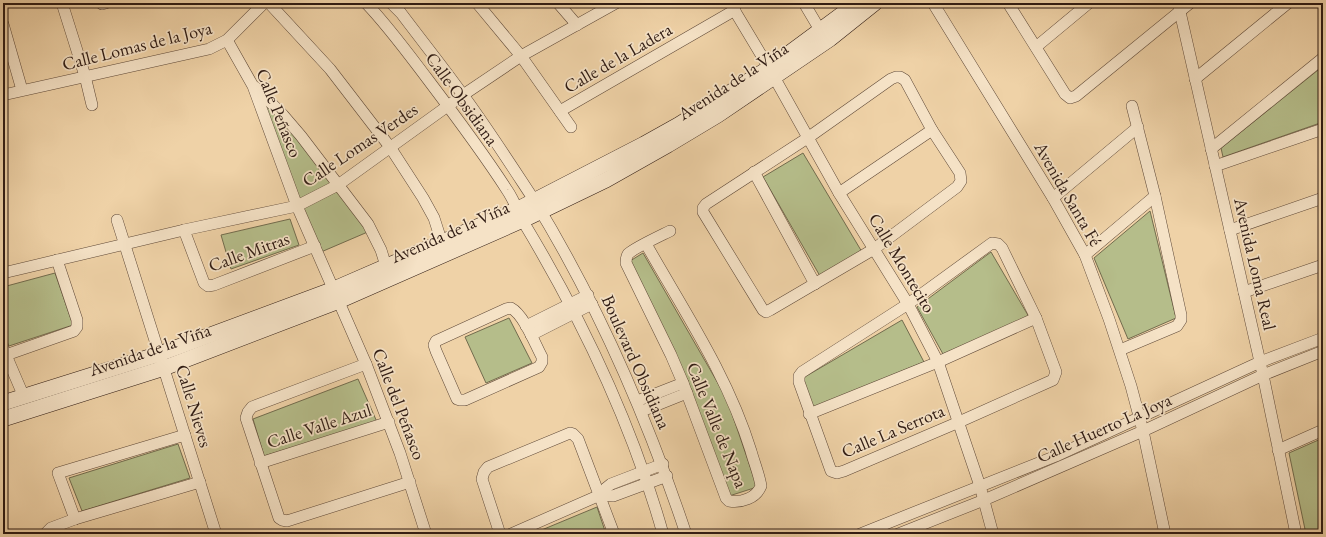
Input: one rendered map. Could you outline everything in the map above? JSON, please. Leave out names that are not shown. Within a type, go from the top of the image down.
[{"type":"street","points":[[62,3],[85,76],[92,104]]},
{"type":"street","name":"Calle Lomas de la Joya","points":[[3,95],[208,49],[227,40],[264,3]]},
{"type":"street","points":[[269,3],[330,69],[390,147],[434,218],[442,243]]},
{"type":"street","name":"Calle Obsidiana","points":[[366,3],[383,21],[449,106],[495,171],[520,215]]},
{"type":"street","name":"Calle Obsidiana","points":[[391,3],[401,13],[463,95],[537,206]]},
{"type":"street","points":[[477,3],[521,56],[571,127]]},
{"type":"street","points":[[558,3],[577,25]]},
{"type":"street","name":"Calle Lomas Verdes","points":[[3,273],[184,230],[298,206],[338,185],[463,95],[521,56],[616,3]]},
{"type":"street","points":[[804,3],[820,30]]},
{"type":"street","name":"Avenida de la Viña","points":[[772,73],[820,30],[857,3]]},
{"type":"street","name":"Avenida de la Viña","points":[[3,419],[337,295],[520,215],[702,110],[772,73],[830,39],[875,3]]},
{"type":"street","name":"Avenida Santa Fé","points":[[934,3],[1053,198],[1085,255],[1120,350],[1140,418],[1165,534]]},
{"type":"street","points":[[1008,3],[1065,94],[1070,98],[1076,96],[1179,7],[1190,3]]},
{"type":"street","points":[[1036,47],[1089,3]]},
{"type":"street","points":[[1195,79],[1288,3]]},
{"type":"street","name":"Calle Montecito","points":[[732,7],[772,73],[840,193],[908,304],[938,362],[980,486],[993,534]]},
{"type":"street","name":"Calle de la Ladera","points":[[560,111],[732,7]]},
{"type":"street","name":"Avenida Loma Real","points":[[1179,7],[1263,375],[1296,534]]},
{"type":"street","points":[[3,24],[22,90]]},
{"type":"street","name":"Calle Peñasco","points":[[227,40],[253,86],[298,206],[337,295]]},
{"type":"street","points":[[1211,149],[1323,58]]},
{"type":"street","points":[[896,77],[900,77],[905,80],[932,130],[960,173],[961,181],[957,187],[874,249],[770,310],[766,312],[763,310],[703,212],[703,208],[706,204],[809,137],[896,77]]},
{"type":"street","points":[[253,86],[283,115],[338,185],[371,230],[381,250],[386,266]]},
{"type":"street","points":[[1120,350],[1177,326],[1181,315],[1132,106]]},
{"type":"street","points":[[1053,198],[1138,127]]},
{"type":"street","points":[[1215,166],[1323,129]]},
{"type":"street","points":[[840,193],[932,130]]},
{"type":"street","points":[[754,172],[815,284]]},
{"type":"street","points":[[1085,255],[1154,196]]},
{"type":"street","points":[[1230,230],[1323,198]]},
{"type":"street","name":"Boulevard Obsidiana","points":[[537,206],[590,300],[616,352],[640,406],[663,464],[686,534]]},
{"type":"street","name":"Avenida de la Viña","points":[[337,295],[386,266],[442,243],[520,215]]},
{"type":"street","name":"Boulevard Obsidiana","points":[[520,215],[573,308],[612,391],[648,483],[663,534]]},
{"type":"street","name":"Calle Nieves","points":[[117,220],[216,534]]},
{"type":"street","name":"Calle Mitras","points":[[184,230],[204,283],[208,286],[315,246]]},
{"type":"street","name":"Calle Valle de Napa","points":[[646,244],[715,364],[735,405],[747,437],[761,486],[755,494],[749,498],[735,502],[729,501],[726,498],[685,388],[626,263],[627,255],[670,230]]},
{"type":"street","name":"Calle La Serrota","points":[[959,422],[837,473],[831,471],[799,382],[799,376],[802,372],[908,304],[992,243],[998,244],[1002,248],[1036,318]]},
{"type":"street","points":[[24,397],[4,351],[74,331],[77,327],[77,320],[57,260]]},
{"type":"street","points":[[1244,292],[1323,265]]},
{"type":"street","name":"Calle del Peñasco","points":[[337,295],[389,422],[426,534]]},
{"type":"street","points":[[528,331],[590,300]]},
{"type":"street","points":[[512,308],[516,311],[528,331],[542,357],[542,362],[539,367],[465,400],[457,399],[436,351],[434,345],[436,342],[506,309],[512,308]]},
{"type":"street","points":[[810,414],[938,362],[1036,318],[1056,372],[1053,380],[959,422]]},
{"type":"street","name":"Calle Huerto La Joya","points":[[860,534],[1056,456],[1260,362],[1323,338]]},
{"type":"street","name":"Calle Huerto La Joya","points":[[898,534],[984,500],[1143,431],[1263,375],[1323,351]]},
{"type":"street","name":"Avenida de la Viña","points":[[3,403],[162,361]]},
{"type":"street","points":[[366,364],[252,407],[248,412],[246,418],[279,518],[282,520],[287,520],[410,482]]},
{"type":"street","points":[[640,406],[685,388]]},
{"type":"street","name":"Calle Valle Azul","points":[[260,463],[389,422]]},
{"type":"street","points":[[1278,450],[1323,430]]},
{"type":"street","points":[[500,534],[482,479],[484,472],[488,467],[567,433],[574,434],[578,439],[614,534]]},
{"type":"street","points":[[74,519],[58,473],[185,435]]},
{"type":"street","points":[[511,534],[600,495],[611,484],[663,464]]},
{"type":"street","points":[[600,495],[613,496],[667,476]]},
{"type":"street","points":[[45,534],[51,528],[74,519],[200,482]]},
{"type":"green space","points":[[1323,66],[1323,122],[1223,157],[1221,148]]},
{"type":"green space","points":[[259,94],[334,184],[299,203]]},
{"type":"green space","points":[[803,153],[862,252],[820,276],[763,177]]},
{"type":"green space","points":[[337,187],[370,231],[321,252],[299,208]]},
{"type":"green space","points":[[1150,211],[1176,318],[1128,339],[1094,258]]},
{"type":"green space","points":[[290,219],[299,245],[231,269],[221,235]]},
{"type":"green space","points":[[991,252],[1029,317],[943,354],[917,307]]},
{"type":"green space","points":[[643,253],[727,399],[757,487],[729,496],[630,261]]},
{"type":"green space","points":[[55,273],[73,325],[9,346],[3,333],[3,287]]},
{"type":"green space","points":[[509,318],[532,363],[486,383],[465,337]]},
{"type":"green space","points":[[902,320],[924,362],[812,408],[803,378]]},
{"type":"green space","points":[[358,379],[377,422],[264,456],[253,419]]},
{"type":"green space","points":[[1323,438],[1323,534],[1306,534],[1289,453]]},
{"type":"green space","points":[[178,444],[190,478],[82,511],[69,478]]},
{"type":"green space","points":[[597,507],[606,534],[532,534]]}]
